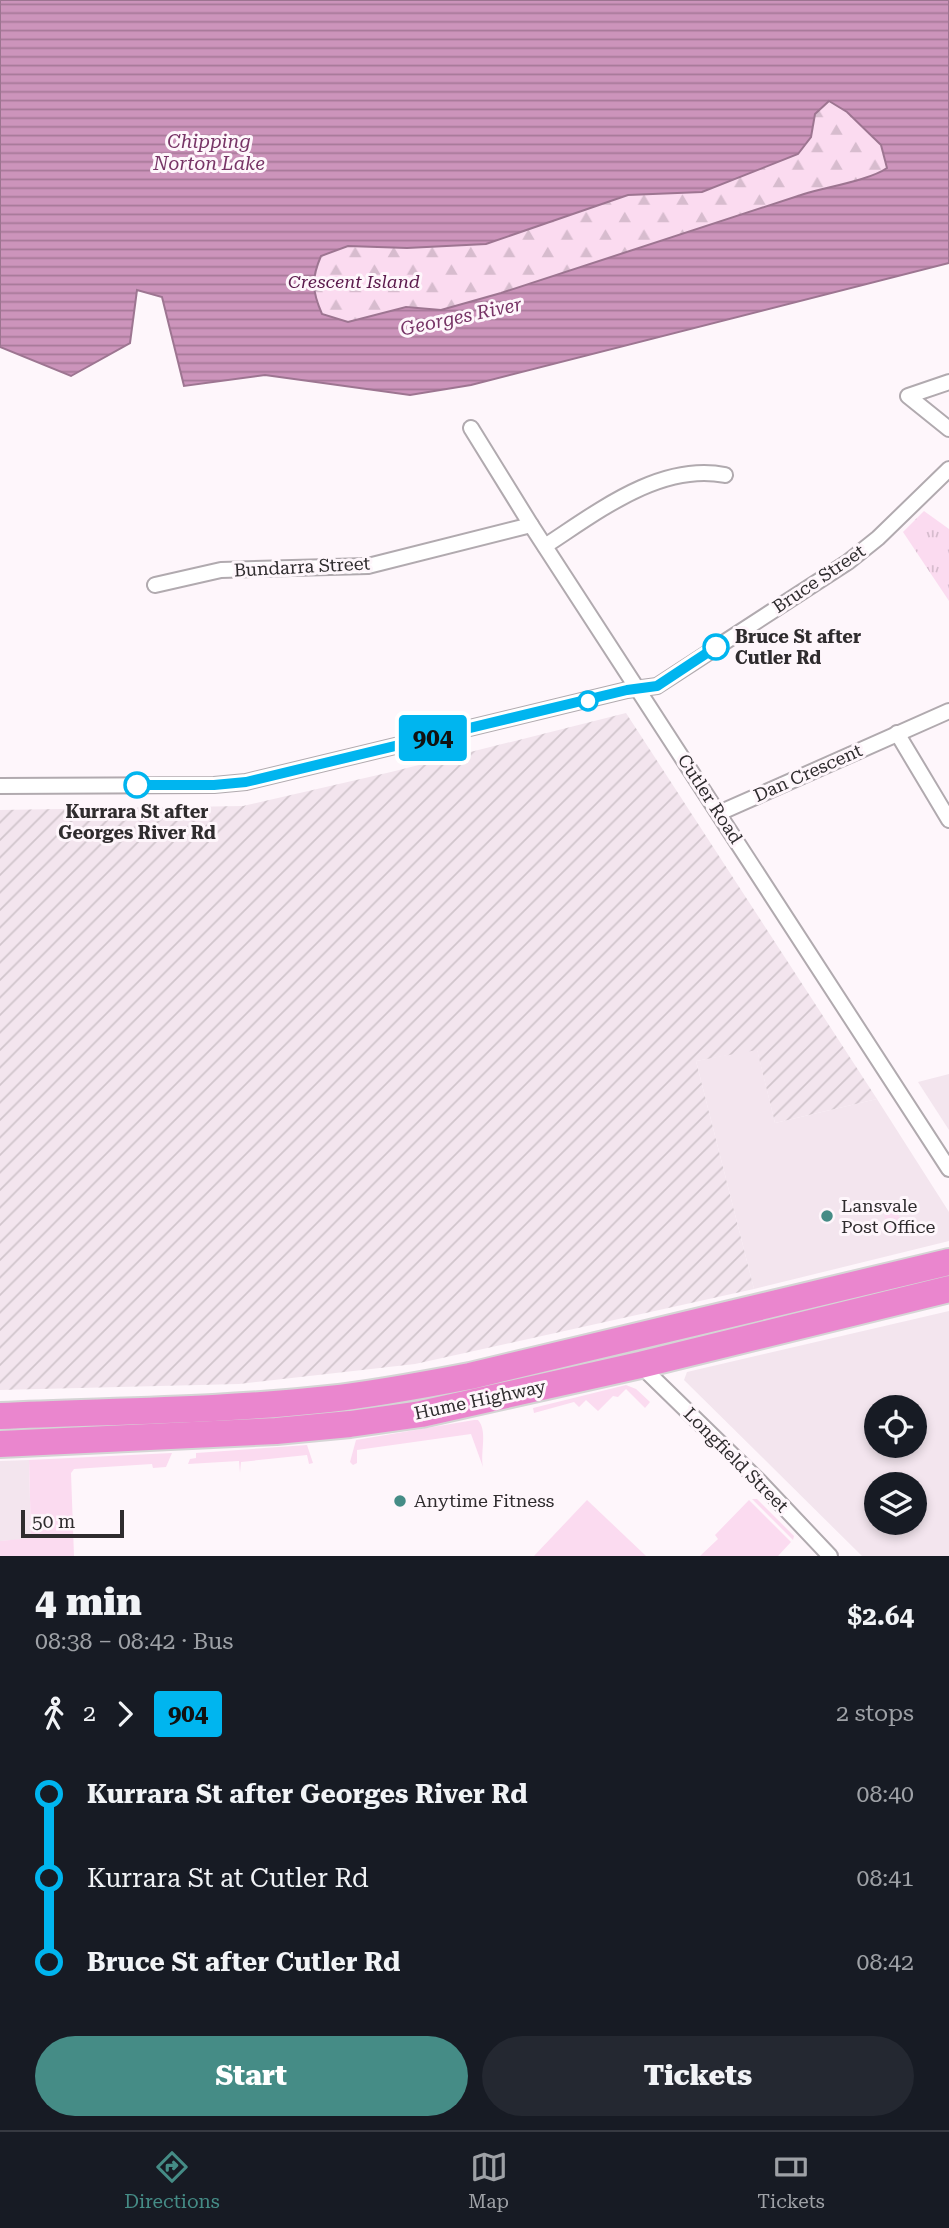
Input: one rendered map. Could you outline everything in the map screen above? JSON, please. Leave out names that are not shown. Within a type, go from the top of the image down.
[{"type":"highway","name":"Hume Highway","points":[[0,1416],[258,1405],[400,1390],[470,1377],[949,1262]]},
{"type":"highway","name":"Hume Highway","points":[[0,1444],[264,1432],[360,1423],[466,1405],[949,1289]]},
{"type":"street","points":[[949,382],[908,396],[949,429]]},
{"type":"street","name":"Cutler Road","points":[[471,428],[531,525],[949,1169]]},
{"type":"street","name":"Bruce Street","points":[[0,786],[214,785],[246,782],[627,690],[657,686],[848,562],[878,538],[949,469]]},
{"type":"street","points":[[545,546],[622,496],[639,489],[687,474],[709,472],[725,475]]},
{"type":"street","name":"Bundarra Street","points":[[155,585],[221,570],[368,566],[531,525]]},
{"type":"street","name":"Dan Crescent","points":[[719,813],[949,711]]},
{"type":"street","points":[[897,733],[949,820]]},
{"type":"street","name":"Longfield Street","points":[[640,1365],[759,1481],[830,1556]]},
{"type":"shaded area","points":[[626,713],[877,1099],[775,1123],[757,1050],[696,1061],[754,1289],[415,1364],[239,1384],[0,1390],[0,810],[243,806]]},
{"type":"shaded area","points":[[757,1049],[775,1123],[877,1099],[949,1212],[949,1241],[754,1289],[696,1061]]},
{"type":"shaded area","points":[[949,1074],[949,1130],[918,1082]]},
{"type":"shaded area","points":[[949,1311],[949,1556],[862,1556],[684,1380],[687,1372]]},
{"type":"shaded area","points":[[29,1460],[31,1539],[0,1541],[0,1461]]},
{"type":"green space","name":"Crescent Island","points":[[829,101],[847,112],[881,145],[888,168],[859,180],[804,194],[441,311],[406,307],[348,322],[322,314],[314,285],[321,255],[348,246],[407,248],[486,244],[628,195],[702,192],[798,154],[811,137],[815,114]]},
{"type":"green space","points":[[924,511],[949,529],[949,601],[903,532]]},
{"type":"green space","points":[[896,1204],[904,1236],[888,1229],[882,1208]]},
{"type":"green space","points":[[626,1385],[636,1389],[650,1402],[645,1408],[626,1389],[618,1397],[613,1396],[598,1411],[586,1400],[579,1407],[574,1402],[534,1413],[533,1408]]},
{"type":"green space","points":[[478,1420],[483,1430],[483,1467],[471,1434],[357,1450],[357,1463],[353,1465],[350,1462],[356,1440]]},
{"type":"green space","points":[[307,1445],[313,1463],[309,1464],[307,1455],[241,1462],[240,1473],[239,1461],[188,1464],[190,1459],[196,1458],[196,1453]]},
{"type":"green space","points":[[172,1453],[166,1467],[153,1468],[152,1464],[74,1469],[71,1473],[74,1556],[0,1556],[0,1541],[31,1538],[29,1460]]},
{"type":"green space","points":[[752,1499],[757,1499],[794,1536],[793,1540]]},
{"type":"green space","points":[[587,1500],[646,1556],[534,1556]]},
{"type":"green space","points":[[749,1500],[791,1542],[778,1556],[700,1556],[718,1539],[715,1535]]},
{"type":"water","name":"Chipping Norton Lake","points":[[0,0],[949,0],[949,263],[471,385],[410,395],[265,375],[184,386],[162,297],[137,290],[130,343],[71,376],[0,347]],"holes":[[[829,101],[847,112],[881,145],[887,168],[859,180],[804,194],[441,310],[406,307],[348,322],[322,314],[314,278],[321,256],[348,246],[407,248],[486,244],[628,195],[702,192],[798,154],[811,137],[815,114]]]},
{"type":"bus line","name":"904","points":[[137,785],[214,785],[246,782],[627,690],[657,686],[716,647]]},
{"type":"place","name":"Bruce St after Cutler Rd","points":[[716,647]]},
{"type":"place","name":"Kurrara St after Georges River Rd","points":[[137,785]]},
{"type":"place","name":"Lansvale Post Office","points":[[827,1216]]},
{"type":"place","name":"Anytime Fitness","points":[[400,1501]]},
{"type":"water label","name":"Georges River","points":[[461,316]]}]
